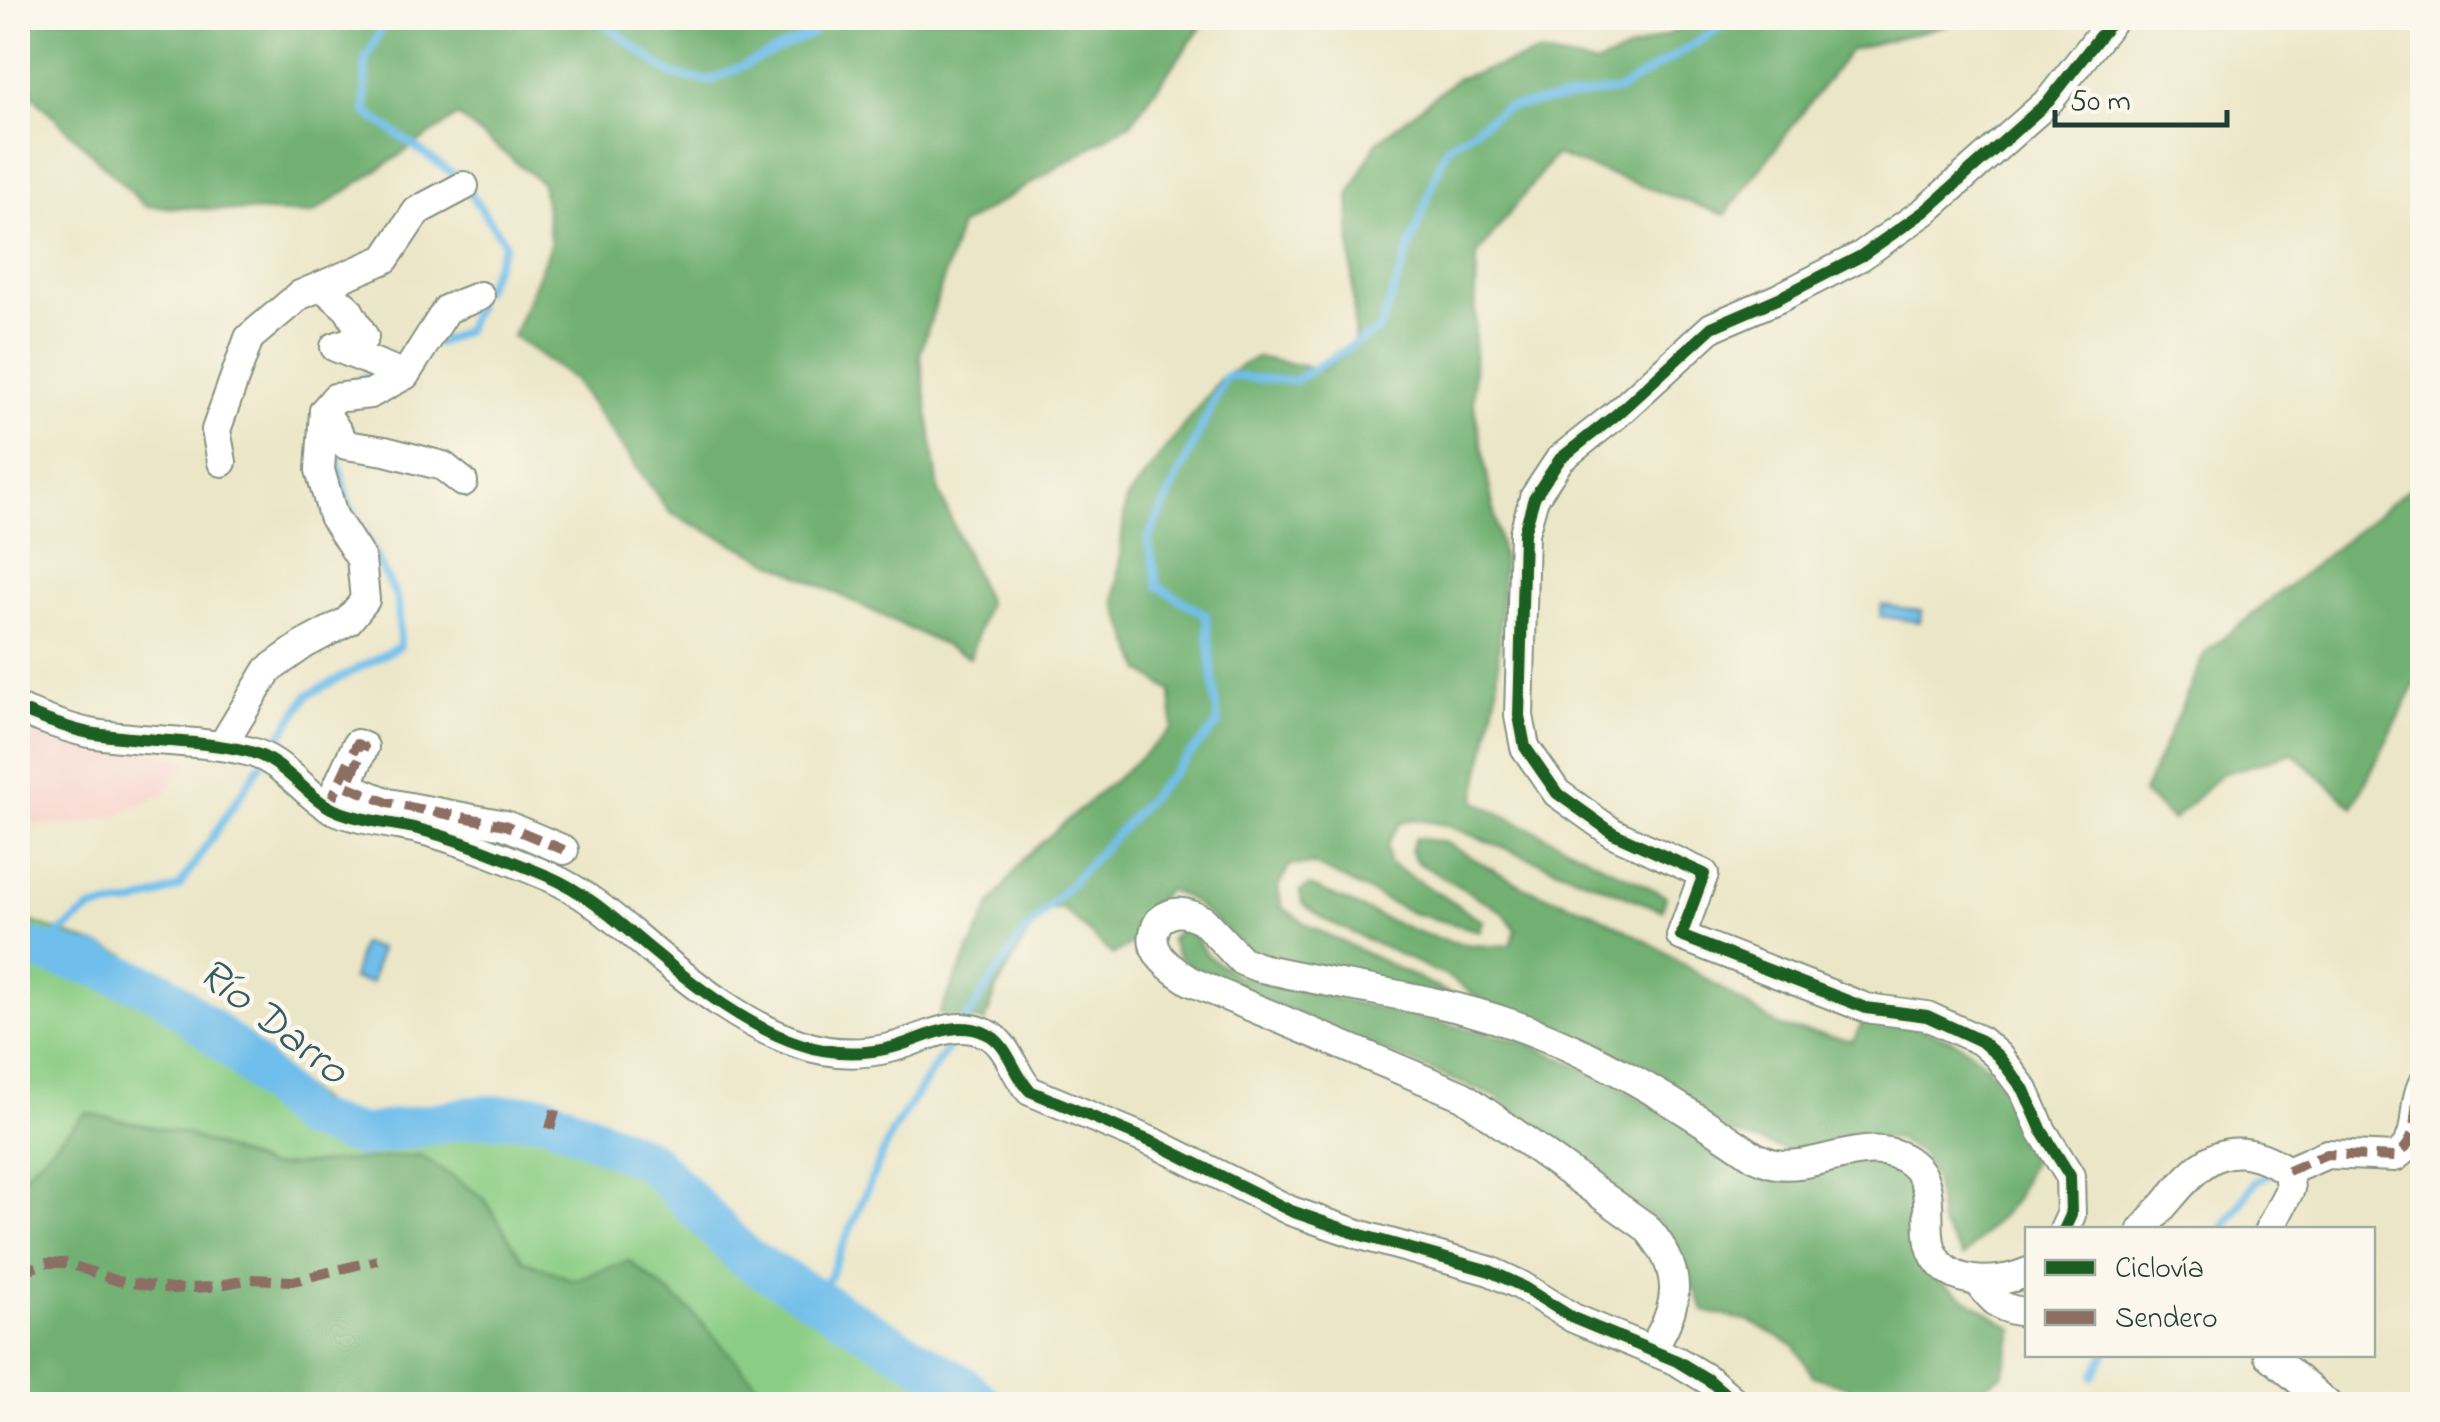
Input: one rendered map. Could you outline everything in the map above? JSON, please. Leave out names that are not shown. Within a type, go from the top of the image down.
[{"type":"street","points":[[2065,1227],[2071,1215],[2070,1176],[2042,1131],[2024,1090],[1981,1041],[1927,1016],[1866,1008],[1681,936],[1704,874],[1612,834],[1557,793],[1526,747],[1519,716],[1524,533],[1534,498],[1560,459],[1617,414],[1712,327],[1862,256],[1925,211],[2049,101],[2114,18]]},
{"type":"street","points":[[222,462],[216,430],[250,338],[300,295],[385,258],[417,211],[464,186]]},
{"type":"street","points":[[322,286],[348,309],[364,337],[335,348],[405,375]]},
{"type":"street","points":[[222,746],[268,670],[303,645],[348,621],[364,600],[362,559],[333,516],[320,470],[324,410],[336,398],[370,394],[405,375],[448,309],[480,296]]},
{"type":"street","points":[[324,410],[346,446],[443,466],[462,482]]},
{"type":"street","points":[[18,709],[87,732],[252,752],[290,772],[328,807],[417,829],[552,878],[613,917],[722,1001],[758,1025],[799,1044],[848,1054],[890,1048],[956,1028],[984,1032],[1014,1064],[1019,1080],[1030,1091],[1157,1144],[1291,1212],[1490,1271],[1573,1318],[1696,1372],[1737,1404]]},
{"type":"street","points":[[328,807],[357,744],[364,747],[348,786],[388,803],[505,825],[564,850]]},
{"type":"street","points":[[1651,1350],[1671,1312],[1675,1289],[1673,1268],[1665,1248],[1646,1227],[1464,1096],[1190,980],[1164,964],[1154,940],[1159,921],[1176,912],[1195,916],[1242,961],[1257,967],[1451,1009],[1534,1033],[1643,1084],[1754,1156],[1774,1164],[1797,1165],[1876,1150],[1899,1156],[1916,1167],[1924,1180],[1934,1252],[1956,1274],[1978,1281],[2009,1280],[2025,1273]]},
{"type":"street","points":[[2288,1170],[2327,1154],[2396,1157],[2412,1140],[2422,1085]]},
{"type":"street","points":[[2145,1227],[2192,1174],[2233,1150],[2270,1158],[2288,1170],[2290,1188],[2270,1227]]},
{"type":"street","points":[[1978,1281],[1994,1303],[2011,1312],[2025,1312]]},
{"type":"street","points":[[2272,1357],[2327,1404]]},
{"type":"shaded area","points":[[18,720],[190,760],[162,795],[116,816],[72,825],[23,824],[18,822]]},
{"type":"green space","points":[[18,18],[1208,18],[1131,123],[960,226],[920,354],[939,492],[987,602],[970,658],[670,513],[573,379],[513,336],[551,244],[542,183],[458,116],[312,214],[145,206],[18,81]]},
{"type":"green space","points":[[1700,18],[1974,18],[1850,50],[1725,215],[1555,155],[1477,255],[1473,399],[1503,561],[1497,691],[1475,801],[1666,896],[1662,910],[1446,825],[1413,819],[1399,824],[1387,845],[1389,863],[1483,921],[1480,931],[1412,913],[1314,865],[1290,865],[1278,887],[1282,907],[1311,927],[1457,997],[1328,976],[1278,962],[1243,945],[1191,901],[1167,890],[1151,907],[1141,938],[1113,955],[1062,908],[1041,911],[997,988],[985,1022],[939,1014],[992,903],[1025,857],[1173,729],[1171,691],[1142,671],[1115,602],[1126,500],[1220,379],[1256,357],[1324,370],[1355,347],[1349,196],[1376,143],[1456,79],[1538,54],[1595,65]]},
{"type":"green space","points":[[2422,478],[2422,671],[2353,807],[2293,753],[2221,774],[2173,820],[2143,793],[2206,652]]},
{"type":"green space","points":[[1415,838],[1444,842],[1528,889],[1592,912],[1654,945],[1780,1027],[1853,1041],[1865,1017],[1903,1024],[1958,1043],[1993,1073],[2032,1161],[2014,1201],[1963,1257],[1940,1223],[1934,1178],[1922,1154],[1896,1139],[1863,1138],[1790,1151],[1736,1135],[1548,1027],[1518,1011],[1487,1004],[1448,977],[1327,921],[1302,903],[1300,891],[1309,886],[1432,937],[1484,946],[1510,945],[1516,930],[1503,912],[1417,862],[1410,851]]},
{"type":"green space","points":[[18,917],[126,955],[193,1001],[331,1110],[377,1129],[419,1130],[542,1121],[587,1134],[628,1154],[663,1185],[765,1258],[886,1328],[997,1404],[18,1404]]},
{"type":"green space","points":[[1180,930],[1193,934],[1207,955],[1237,976],[1526,1042],[1610,1081],[1692,1126],[1757,1177],[1791,1182],[1837,1164],[1869,1159],[1895,1165],[1913,1187],[1916,1242],[1934,1278],[2014,1329],[2003,1375],[1967,1394],[1862,1392],[1813,1376],[1795,1346],[1751,1322],[1704,1311],[1661,1225],[1496,1097],[1204,977],[1179,958],[1170,939]]},
{"type":"green space","points":[[86,1113],[186,1134],[269,1167],[420,1155],[484,1198],[523,1260],[573,1280],[629,1261],[691,1311],[775,1404],[18,1404],[18,1175],[22,1176]]},
{"type":"water","points":[[1882,605],[1921,611],[1920,622],[1880,616]]},
{"type":"water","points":[[361,944],[380,949],[371,983],[352,979]]},
{"type":"waterway","points":[[387,18],[365,61],[366,112],[460,179]]},
{"type":"waterway","points":[[597,18],[672,75],[710,81],[811,34],[822,18]]},
{"type":"waterway","points":[[966,1020],[1023,935],[1218,724],[1206,615],[1158,586],[1148,540],[1226,376],[1294,381],[1380,329],[1446,148],[1505,108],[1619,90],[1737,18]]},
{"type":"waterway","points":[[468,190],[505,243],[484,290]]},
{"type":"waterway","points":[[438,343],[465,331],[476,307]]},
{"type":"waterway","points":[[347,386],[375,373]]},
{"type":"waterway","points":[[269,753],[308,695],[400,646],[398,600],[347,501],[334,448]]},
{"type":"waterway","points":[[37,951],[91,909],[137,903],[179,887],[261,764]]},
{"type":"waterway","name":"Río Darro","points":[[18,946],[94,965],[161,991],[238,1052],[306,1119],[361,1136],[473,1117],[544,1115],[650,1161],[745,1257],[962,1386],[982,1404]]},
{"type":"waterway","points":[[819,1301],[892,1132],[955,1036]]},
{"type":"waterway","points":[[2224,1227],[2256,1181],[2274,1172]]},
{"type":"waterway","points":[[2093,1376],[2103,1357]]},
{"type":"marked path","points":[[328,807],[357,744],[364,747],[347,786],[388,803],[505,825],[564,850]]},
{"type":"marked path","points":[[2288,1171],[2327,1154],[2395,1157],[2413,1133],[2422,1085]]},
{"type":"marked path","points":[[550,1129],[555,1110]]},
{"type":"marked path","points":[[18,1273],[47,1263],[66,1263],[118,1281],[172,1289],[252,1279],[293,1281],[377,1260]]},
{"type":"cycle path","points":[[2065,1227],[2071,1215],[2070,1176],[2042,1131],[2024,1090],[1981,1041],[1927,1016],[1866,1008],[1681,936],[1704,874],[1613,833],[1557,793],[1525,747],[1519,716],[1524,533],[1534,498],[1560,459],[1617,414],[1712,327],[1861,256],[1925,211],[2049,101],[2114,18]]},
{"type":"cycle path","points":[[18,709],[89,733],[247,751],[274,763],[317,799],[340,812],[448,838],[550,877],[591,901],[723,1005],[800,1044],[833,1052],[867,1052],[948,1029],[985,1033],[1000,1044],[1030,1091],[1157,1144],[1291,1211],[1490,1271],[1573,1318],[1677,1361],[1737,1404]]}]
